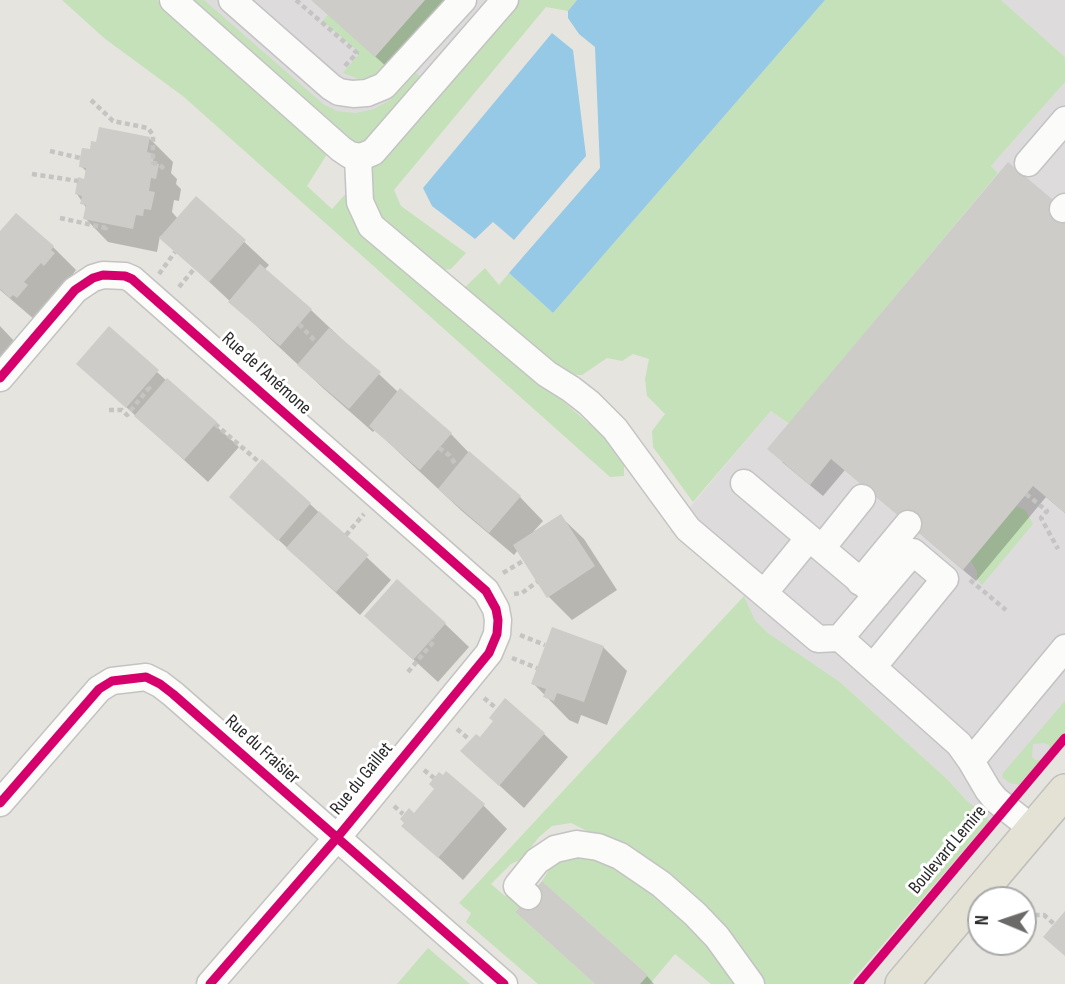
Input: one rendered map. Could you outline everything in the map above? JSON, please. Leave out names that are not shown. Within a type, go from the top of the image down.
[{"type":"main road","points":[[902,984],[1065,791]]},
{"type":"street","points":[[173,0],[341,149],[358,157],[373,152],[505,0]]},
{"type":"street","points":[[232,0],[331,87],[339,92],[354,94],[367,93],[384,86],[463,0]]},
{"type":"street","points":[[1028,163],[1065,120]]},
{"type":"street","points":[[358,157],[360,202],[371,226],[547,374],[571,388],[589,403],[615,429],[688,529],[818,639],[841,638],[959,744],[996,800],[1033,829]]},
{"type":"street","name":"Rue de l'Anémone","points":[[0,378],[75,289],[103,275],[132,279],[486,592],[496,609],[498,620]]},
{"type":"street","points":[[744,483],[868,589]]},
{"type":"street","points":[[765,593],[862,498]]},
{"type":"street","points":[[841,638],[908,524]]},
{"type":"street","points":[[868,589],[913,552],[945,579],[873,667]]},
{"type":"street","name":"Rue du Gaillet","points":[[211,984],[336,839],[489,653],[494,644],[498,620]]},
{"type":"street","points":[[971,761],[1065,648]]},
{"type":"street","name":"Rue du Fraisier","points":[[0,803],[99,689],[112,681],[146,677],[173,694],[504,984]]},
{"type":"street","points":[[518,887],[537,861],[555,849],[577,844],[598,847],[621,856],[695,914],[717,937],[751,984]]},
{"type":"path","points":[[296,0],[356,53],[342,69]]},
{"type":"path","points":[[319,20],[326,13]]},
{"type":"path","points":[[91,100],[113,121],[148,128],[153,135],[153,163],[159,164],[166,171]]},
{"type":"path","points":[[50,151],[80,158]]},
{"type":"path","points":[[32,174],[78,181]]},
{"type":"path","points":[[60,218],[106,228],[106,224]]},
{"type":"path","points":[[299,324],[316,342]]},
{"type":"path","points":[[108,410],[122,410],[127,415],[149,388],[145,386]]},
{"type":"path","points":[[215,424],[259,462]]},
{"type":"path","points":[[439,448],[449,455],[457,466]]},
{"type":"path","points":[[1026,494],[1047,511],[1041,518],[1058,549]]},
{"type":"path","points":[[967,578],[1006,610]]},
{"type":"path","points":[[408,672],[434,641],[432,638]]},
{"type":"path","points":[[1037,915],[1044,915],[1054,924]]},
{"type":"shaded area","points":[[194,0],[490,0],[369,138],[351,139]]},
{"type":"shaded area","points":[[1001,0],[1065,0],[1065,57]]},
{"type":"shaded area","points":[[1065,82],[1065,732],[989,821],[984,813],[968,802],[948,780],[840,682],[768,633],[755,620],[744,596],[670,531],[771,411],[788,424],[998,173],[991,166]]},
{"type":"green space","points":[[62,0],[157,0],[329,151],[307,186],[332,209],[350,189],[355,221],[624,454],[624,476],[610,477],[184,97],[104,38]]},
{"type":"green space","points":[[191,0],[204,0],[323,104],[337,111],[356,113],[374,109],[390,100],[416,73],[422,78],[361,147]]},
{"type":"green space","points":[[425,0],[449,0],[376,76],[359,79],[343,73],[360,53],[323,21],[328,15],[375,56]]},
{"type":"green space","points":[[516,0],[577,0],[568,11],[546,7],[394,190],[401,206],[466,253],[451,269],[437,271],[382,223],[367,185],[372,166]]},
{"type":"green space","points":[[825,0],[1001,0],[1065,57],[1065,82],[991,166],[998,173],[789,424],[771,411],[693,502],[653,447],[652,431],[665,414],[647,396],[645,379],[649,359],[633,354],[622,361],[607,358],[582,375],[566,375],[460,292],[485,268],[499,285],[509,273],[553,313]]},
{"type":"green space","points":[[1016,506],[1025,510],[1033,524],[982,585],[970,560]]},
{"type":"green space","points":[[744,596],[755,620],[768,633],[840,682],[948,780],[968,802],[984,813],[989,821],[849,984],[757,984],[591,833],[571,823],[552,826],[539,837],[522,859],[511,864],[491,884],[505,896],[514,889],[524,901],[515,912],[595,984],[538,984],[466,922],[471,913],[459,903]]},
{"type":"green space","points":[[1065,701],[1065,732],[1050,750],[1049,745],[1044,743],[1033,744],[1032,757],[1041,760],[1019,785],[1010,783],[1002,777],[1003,773]]},
{"type":"green space","points":[[576,855],[602,856],[665,894],[743,984],[711,984],[675,954],[650,984],[640,984],[648,975],[542,881],[554,862]]},
{"type":"green space","points":[[428,948],[470,984],[397,984]]},
{"type":"water","points":[[577,0],[825,0],[553,313],[509,273],[600,168],[595,47],[579,34],[568,18],[568,11]]},
{"type":"water","points":[[552,33],[573,50],[586,156],[514,240],[493,222],[475,239],[432,206],[423,188]]},
{"type":"building","points":[[311,0],[425,0],[375,57]]},
{"type":"building","points":[[99,127],[150,137],[147,152],[154,154],[153,163],[159,164],[156,179],[151,178],[149,191],[155,192],[151,210],[144,209],[143,216],[136,215],[133,229],[83,219],[86,205],[80,204],[82,196],[75,194],[78,177],[84,179],[86,168],[79,167],[80,158],[82,148],[90,149],[91,141],[96,142]]},
{"type":"building","points":[[1008,162],[1065,210],[1065,513],[1033,486],[963,570],[831,459],[810,485],[767,449]]},
{"type":"building","points":[[196,196],[246,240],[209,282],[159,238]]},
{"type":"building","points":[[16,213],[54,246],[51,250],[55,253],[44,266],[41,263],[24,282],[28,285],[17,298],[13,295],[10,298],[0,289],[0,231]]},
{"type":"building","points":[[260,264],[312,309],[280,346],[228,302]]},
{"type":"building","points":[[109,326],[159,370],[126,408],[76,364]]},
{"type":"building","points":[[329,328],[381,372],[349,409],[297,365]]},
{"type":"building","points":[[167,378],[217,422],[184,460],[134,416]]},
{"type":"building","points":[[400,388],[452,433],[420,470],[369,426]]},
{"type":"building","points":[[469,451],[521,496],[489,533],[438,489]]},
{"type":"building","points":[[262,459],[311,503],[278,541],[229,497]]},
{"type":"building","points":[[319,511],[369,555],[336,592],[286,548]]},
{"type":"building","points":[[561,514],[595,566],[547,598],[513,545]]},
{"type":"building","points":[[397,579],[446,623],[413,660],[364,616]]},
{"type":"building","points":[[552,627],[604,646],[584,702],[557,693],[554,701],[543,697],[546,689],[531,684]]},
{"type":"building","points":[[505,698],[545,733],[499,786],[460,751],[476,734],[480,737],[493,721],[489,718]]},
{"type":"building","points":[[446,771],[485,804],[438,858],[401,826],[404,823],[400,819],[409,808],[414,813],[434,789],[429,784],[439,772],[443,775]]},
{"type":"building","points":[[542,881],[648,975],[640,984],[595,984],[515,912]]},
{"type":"building","points":[[1065,911],[1065,956],[1043,937]]},
{"type":"cycle path","points":[[0,378],[75,290],[103,275],[132,279],[486,591],[496,609],[497,634],[489,653],[336,839],[210,984]]},
{"type":"cycle path","points":[[0,803],[99,689],[112,681],[146,677],[173,694],[504,984]]},
{"type":"cycle path","name":"Boulevard Lemire","points":[[858,984],[1065,738]]}]
